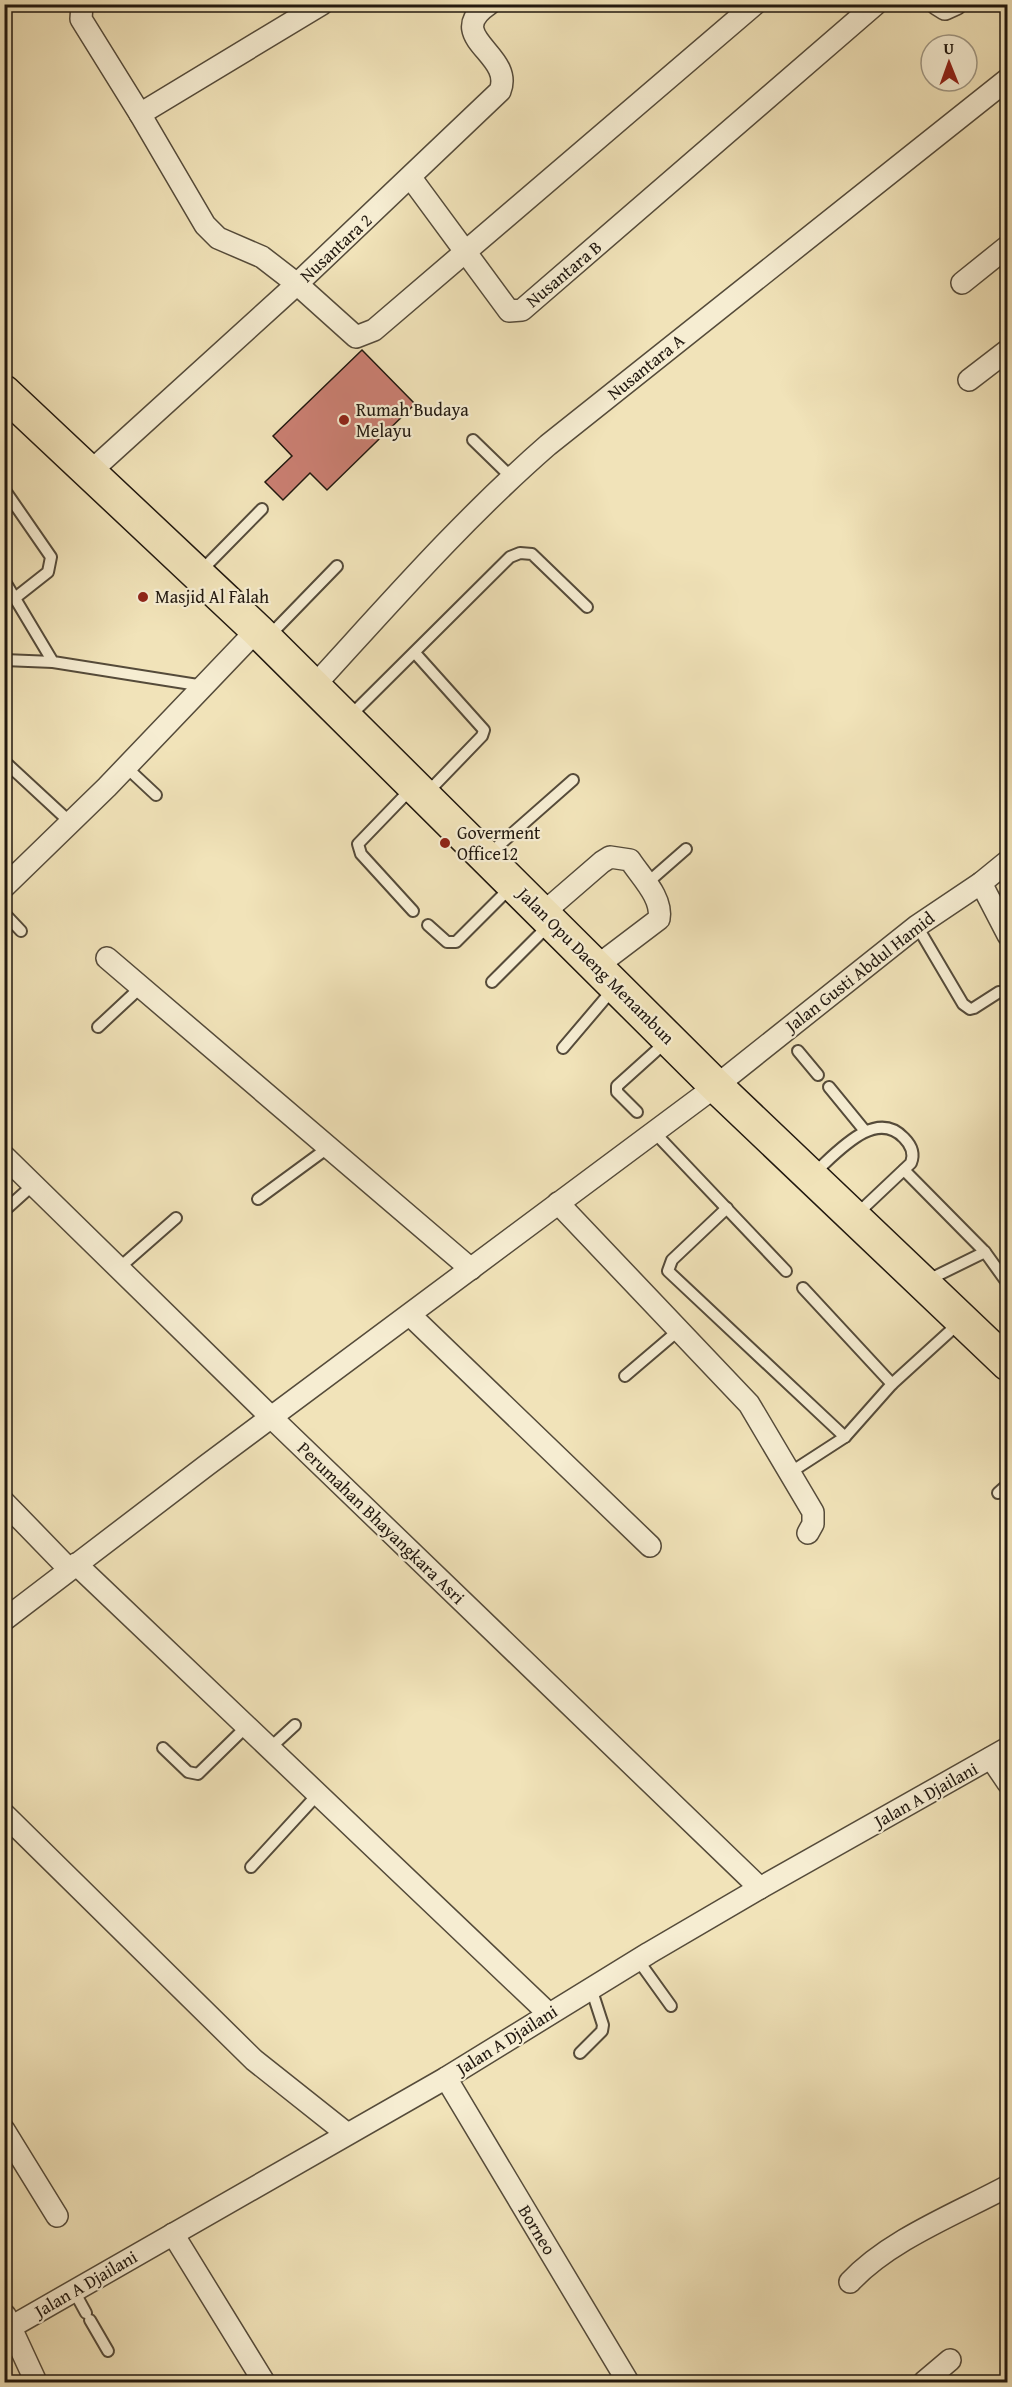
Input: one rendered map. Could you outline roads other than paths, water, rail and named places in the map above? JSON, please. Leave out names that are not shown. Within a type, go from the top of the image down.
[{"type":"highway","name":"Jalan Opu Daeng Menambun","points":[[4,392],[199,573],[716,1086],[1008,1364]]},
{"type":"street","points":[[82,4],[79,10],[81,19],[205,225],[218,238],[262,256],[356,337],[374,330],[755,4]]},
{"type":"street","points":[[140,114],[322,4]]},
{"type":"street","name":"Nusantara 2","points":[[90,472],[297,284],[500,92],[503,84],[499,68],[471,31],[471,21],[489,4]]},
{"type":"street","name":"Nusantara B","points":[[467,252],[509,311],[522,310],[876,4]]},
{"type":"street","points":[[937,4],[945,9],[956,4]]},
{"type":"street","name":"Nusantara A","points":[[314,686],[452,534],[511,477],[1008,79]]},
{"type":"street","points":[[411,178],[467,252]]},
{"type":"street","points":[[962,283],[1008,246]]},
{"type":"street","points":[[969,380],[1008,350]]},
{"type":"street","points":[[4,887],[126,767],[204,686],[262,634]]},
{"type":"street","points":[[548,917],[610,857],[630,860],[658,901],[661,911],[659,919],[606,976]]},
{"type":"street","name":"Jalan Gusti Abdul Hamid","points":[[4,1620],[716,1086],[916,926],[981,883],[1008,861]]},
{"type":"street","points":[[981,883],[1008,935]]},
{"type":"street","points":[[107,958],[471,1269]]},
{"type":"street","name":"Perumahan Bhayangkara Asri","points":[[4,1156],[272,1419],[760,1888]]},
{"type":"street","points":[[558,1203],[749,1404],[813,1512],[813,1524],[808,1533]]},
{"type":"street","points":[[410,1315],[650,1546]]},
{"type":"street","points":[[4,1502],[247,1726],[549,2014]]},
{"type":"street","points":[[999,1753],[1008,1783]]},
{"type":"street","name":"Jalan A Djailani","points":[[7,2324],[74,2291],[346,2133],[447,2078],[591,1988],[760,1888],[999,1753]]},
{"type":"street","points":[[4,1814],[254,2060],[346,2133]]},
{"type":"street","name":"Borneo","points":[[447,2078],[628,2382]]},
{"type":"street","points":[[4,2130],[57,2216]]},
{"type":"street","points":[[850,2282],[867,2264],[896,2246],[1008,2186]]},
{"type":"street","points":[[173,2234],[264,2382]]},
{"type":"street","points":[[7,2324],[36,2382]]},
{"type":"street","points":[[924,2382],[950,2360]]},
{"type":"lane","points":[[473,440],[511,477]]},
{"type":"lane","points":[[4,489],[51,557],[48,572],[15,598]]},
{"type":"lane","points":[[199,573],[262,509]]},
{"type":"lane","points":[[347,719],[510,557],[520,553],[532,554],[587,607]]},
{"type":"lane","points":[[262,634],[337,566]]},
{"type":"lane","points":[[4,580],[53,662]]},
{"type":"lane","points":[[413,911],[361,854],[357,844],[482,736],[484,730],[415,653]]},
{"type":"lane","points":[[4,660],[53,662],[204,686]]},
{"type":"lane","points":[[4,761],[71,822]]},
{"type":"lane","points":[[126,767],[156,795]]},
{"type":"lane","points":[[486,856],[573,780]]},
{"type":"lane","points":[[646,884],[686,849]]},
{"type":"lane","points":[[428,925],[447,942],[456,942],[514,884]]},
{"type":"lane","points":[[4,913],[21,931]]},
{"type":"lane","points":[[492,982],[548,917]]},
{"type":"lane","points":[[916,926],[963,1004],[969,1009],[999,992]]},
{"type":"lane","points":[[563,1048],[606,976]]},
{"type":"lane","points":[[98,1027],[141,987]]},
{"type":"lane","points":[[637,1112],[617,1092],[617,1086],[669,1039]]},
{"type":"lane","points":[[798,1051],[818,1075]]},
{"type":"lane","points":[[830,1087],[865,1131]]},
{"type":"lane","points":[[4,1115],[4,1122]]},
{"type":"lane","points":[[811,1175],[865,1131],[880,1127],[891,1128],[902,1136],[909,1144],[914,1156],[904,1170],[854,1216]]},
{"type":"lane","points":[[654,1132],[786,1270]]},
{"type":"lane","points":[[258,1199],[329,1147]]},
{"type":"lane","points":[[904,1170],[985,1252],[1008,1284]]},
{"type":"lane","points":[[4,1210],[34,1184]]},
{"type":"lane","points":[[727,1208],[672,1260],[668,1271],[845,1437]]},
{"type":"lane","points":[[119,1268],[176,1218]]},
{"type":"lane","points":[[923,1283],[985,1252]]},
{"type":"lane","points":[[803,1287],[891,1384]]},
{"type":"lane","points":[[790,1472],[845,1437],[891,1384],[962,1320]]},
{"type":"lane","points":[[625,1376],[678,1330]]},
{"type":"lane","points":[[998,1493],[1008,1484]]},
{"type":"lane","points":[[270,1748],[295,1725]]},
{"type":"lane","points":[[163,1748],[188,1772],[198,1774],[247,1726]]},
{"type":"lane","points":[[251,1867],[318,1794]]},
{"type":"lane","points":[[638,1960],[671,2006]]},
{"type":"lane","points":[[580,2053],[602,2031],[603,2025],[591,1988]]},
{"type":"lane","points":[[74,2291],[108,2351]]},
{"type":"place","name":"Rumah Budaya Melayu","points":[[344,420]]},
{"type":"place","name":"Masjid Al Falah","points":[[143,597]]},
{"type":"place","name":"Goverment Office12","points":[[445,843]]}]
